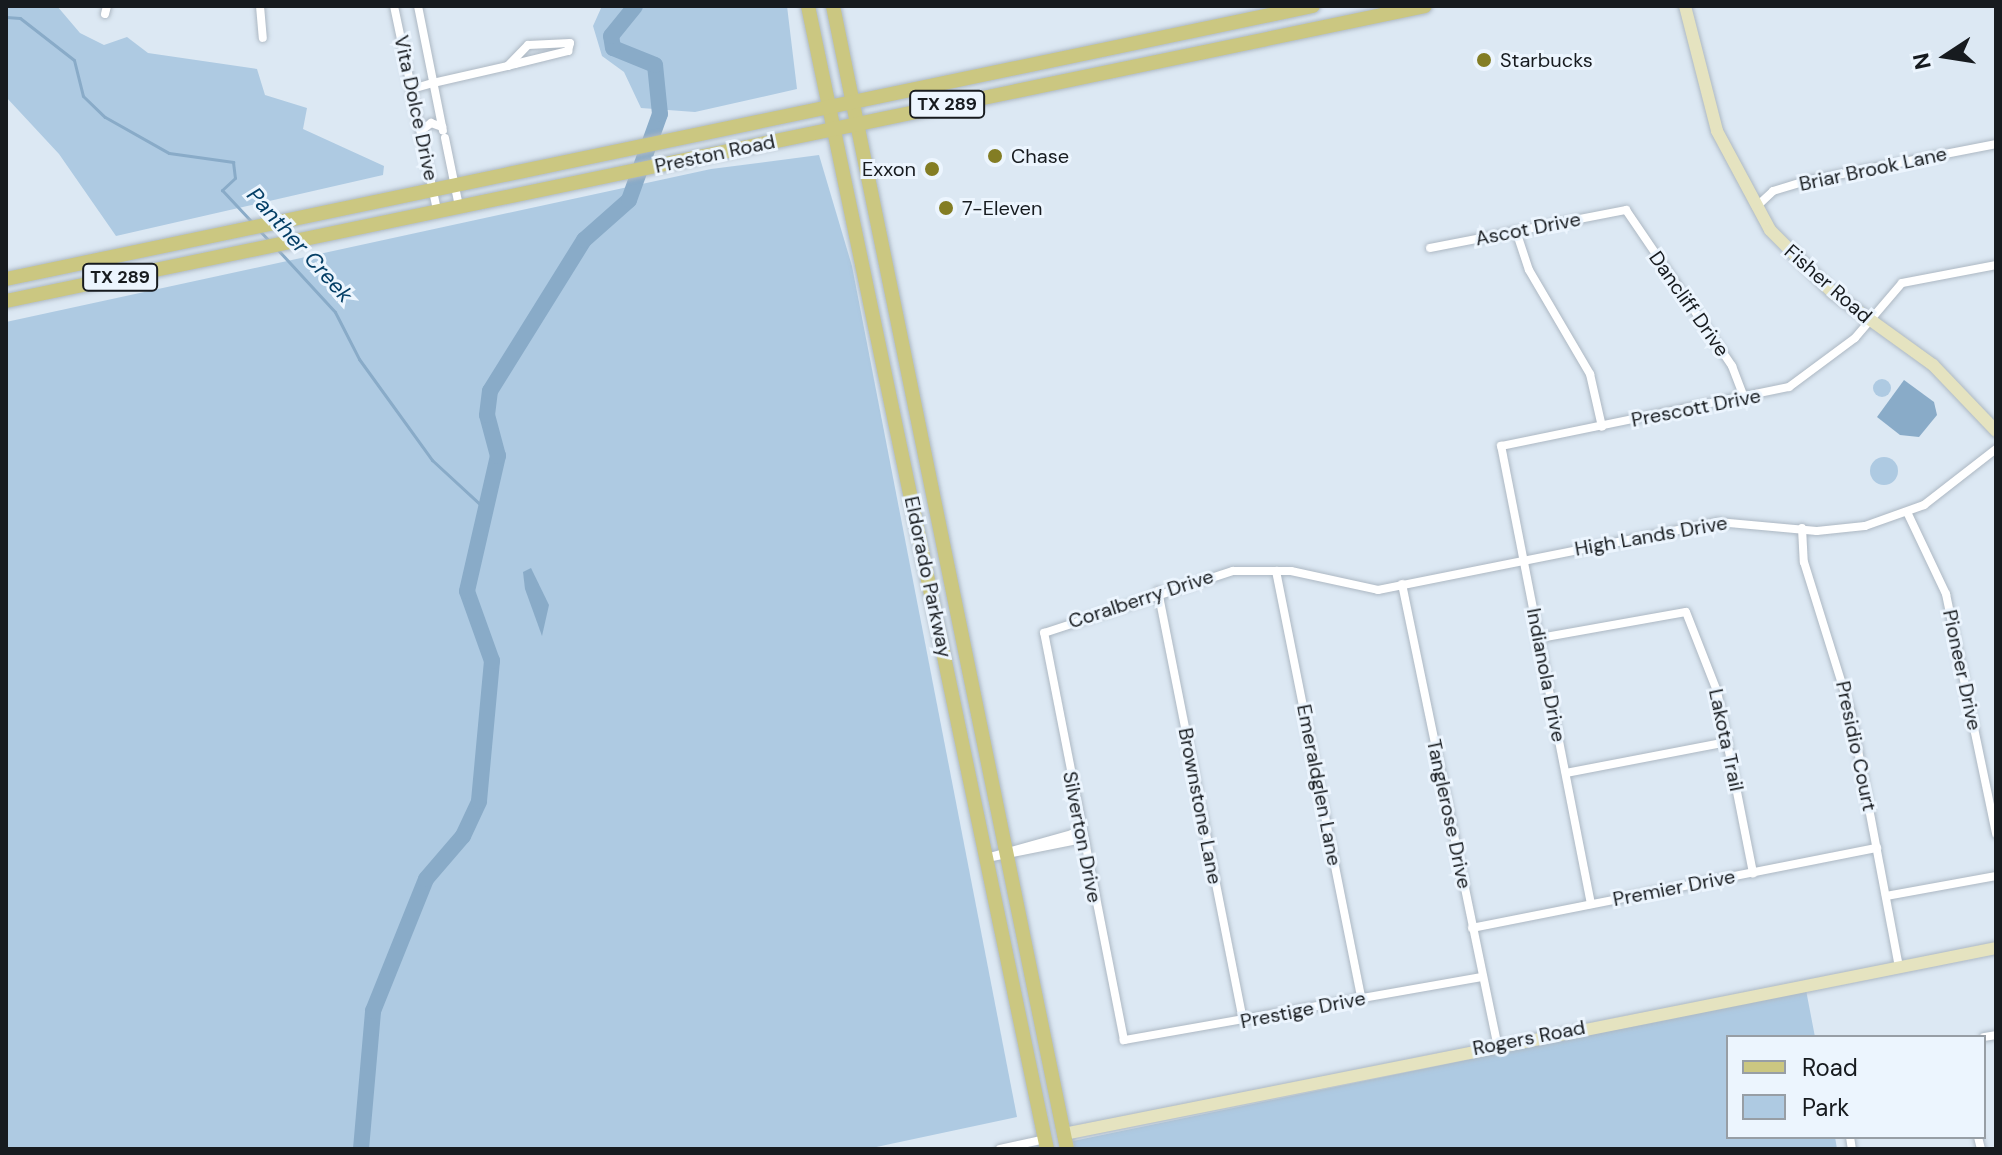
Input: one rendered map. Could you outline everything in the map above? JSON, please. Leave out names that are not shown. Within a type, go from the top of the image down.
[{"type":"main road","name":"Eldorado Parkway","points":[[808,6],[1046,1144]]},
{"type":"main road","name":"Eldorado Parkway","points":[[833,6],[1066,1142]]},
{"type":"main road","name":"Preston Road","points":[[6,279],[852,98],[1313,6]]},
{"type":"main road","name":"Preston Road","points":[[6,301],[437,210],[605,178],[1375,11],[1425,6]]},
{"type":"main road","points":[[1130,41],[1135,65]]},
{"type":"main road","points":[[874,319],[897,314]]},
{"type":"main road","points":[[911,496],[933,491]]},
{"type":"main road","points":[[1046,1144],[1066,1142]]},
{"type":"street","points":[[260,6],[263,38]]},
{"type":"street","name":"Vita Dolce Drive","points":[[394,6],[437,210]]},
{"type":"street","name":"Vita Dolce Drive","points":[[418,6],[459,206]]},
{"type":"street","name":"Fisher Road","points":[[1685,6],[1704,96],[1756,207],[1787,251],[1866,319],[1933,365],[1996,431]]},
{"type":"street","points":[[412,89],[433,83],[508,66],[568,51],[570,43],[528,45],[508,66]]},
{"type":"street","points":[[421,131],[431,123],[444,132]]},
{"type":"street","name":"Briar Brook Lane","points":[[1756,207],[1773,191],[1806,181],[1996,144]]},
{"type":"street","name":"Ascot Drive","points":[[1430,248],[1626,210]]},
{"type":"street","name":"Dancliff Drive","points":[[1626,210],[1732,366],[1745,400]]},
{"type":"street","points":[[1516,231],[1529,270],[1590,374],[1602,427]]},
{"type":"street","name":"Prescott Drive","points":[[1501,446],[1745,400],[1814,372],[1888,292],[1917,277],[1996,265]]},
{"type":"street","name":"Indianola Drive","points":[[1501,446],[1591,904]]},
{"type":"street","name":"High Lands Drive","points":[[1522,560],[1718,522],[1839,530],[1908,514],[1996,449]]},
{"type":"street","name":"Pioneer Drive","points":[[1908,514],[1946,594],[1996,834]]},
{"type":"street","name":"Presidio Court","points":[[1802,528],[1804,562],[1851,713],[1899,967]]},
{"type":"street","name":"Coralberry Drive","points":[[1044,633],[1158,591],[1233,571],[1276,571],[1367,590],[1522,560]]},
{"type":"street","name":"Emeraldglen Lane","points":[[1276,571],[1361,998]]},
{"type":"street","name":"Tanglerose Drive","points":[[1402,584],[1497,1044]]},
{"type":"street","name":"Brownstone Lane","points":[[1158,591],[1243,1021]]},
{"type":"street","name":"Lakota Trail","points":[[1540,638],[1686,612],[1717,691],[1753,873]]},
{"type":"street","name":"Silverton Drive","points":[[1044,633],[1082,839],[1124,1040]]},
{"type":"street","points":[[1566,773],[1727,742]]},
{"type":"street","points":[[986,858],[1082,839]]},
{"type":"street","name":"Premier Drive","points":[[1472,928],[1877,848]]},
{"type":"street","points":[[1886,896],[1996,876]]},
{"type":"street","name":"Rogers Road","points":[[1066,1142],[1497,1044],[1996,948]]},
{"type":"street","name":"Prestige Drive","points":[[1124,1040],[1482,977]]},
{"type":"street","points":[[1000,1149],[1046,1144]]},
{"type":"green space","points":[[6,6],[57,6],[80,33],[104,45],[127,37],[148,53],[257,69],[265,95],[307,108],[303,129],[384,166],[383,175],[116,236],[59,154],[6,97]]},
{"type":"green space","points":[[602,6],[787,6],[797,89],[695,112],[641,108],[624,72],[602,56],[593,26]]},
{"type":"green space","points":[[819,155],[852,266],[1017,1117],[867,1149],[6,1149],[6,322],[711,169]]},
{"type":"green space","points":[[1882,379],[1891,388],[1882,397],[1873,388]]},
{"type":"green space","points":[[1884,457],[1894,461],[1898,471],[1894,481],[1884,485],[1874,481],[1870,471],[1874,461]]},
{"type":"green space","points":[[1806,990],[1815,1035],[1726,1035],[1726,1139],[1835,1139],[1837,1149],[1074,1149],[1073,1141]]},
{"type":"shaded area","points":[[1904,380],[1934,402],[1937,415],[1919,437],[1900,435],[1877,417]]},
{"type":"shaded area","points":[[531,568],[549,605],[542,636],[525,589],[523,572]]},
{"type":"waterway","name":"Panther Creek","points":[[361,1149],[373,1011],[426,879],[463,836],[479,801],[492,661],[467,591],[498,456],[487,415],[490,391],[584,240],[629,200],[660,114],[655,65],[613,48],[611,36],[635,6]]},
{"type":"waterway","name":"Panther Creek","points":[[6,17],[20,18],[74,60],[83,96],[105,117],[169,153],[233,162],[235,178],[222,190],[251,221]]},
{"type":"waterway","name":"Panther Creek","points":[[259,230],[270,242]]},
{"type":"waterway","name":"Panther Creek","points":[[278,250],[335,312],[359,359],[432,460],[484,508]]},
{"type":"place","name":"Starbucks","points":[[1484,60]]},
{"type":"place","name":"Chase","points":[[995,156]]},
{"type":"place","name":"Exxon","points":[[932,169]]},
{"type":"place","name":"7-Eleven","points":[[946,208]]}]
